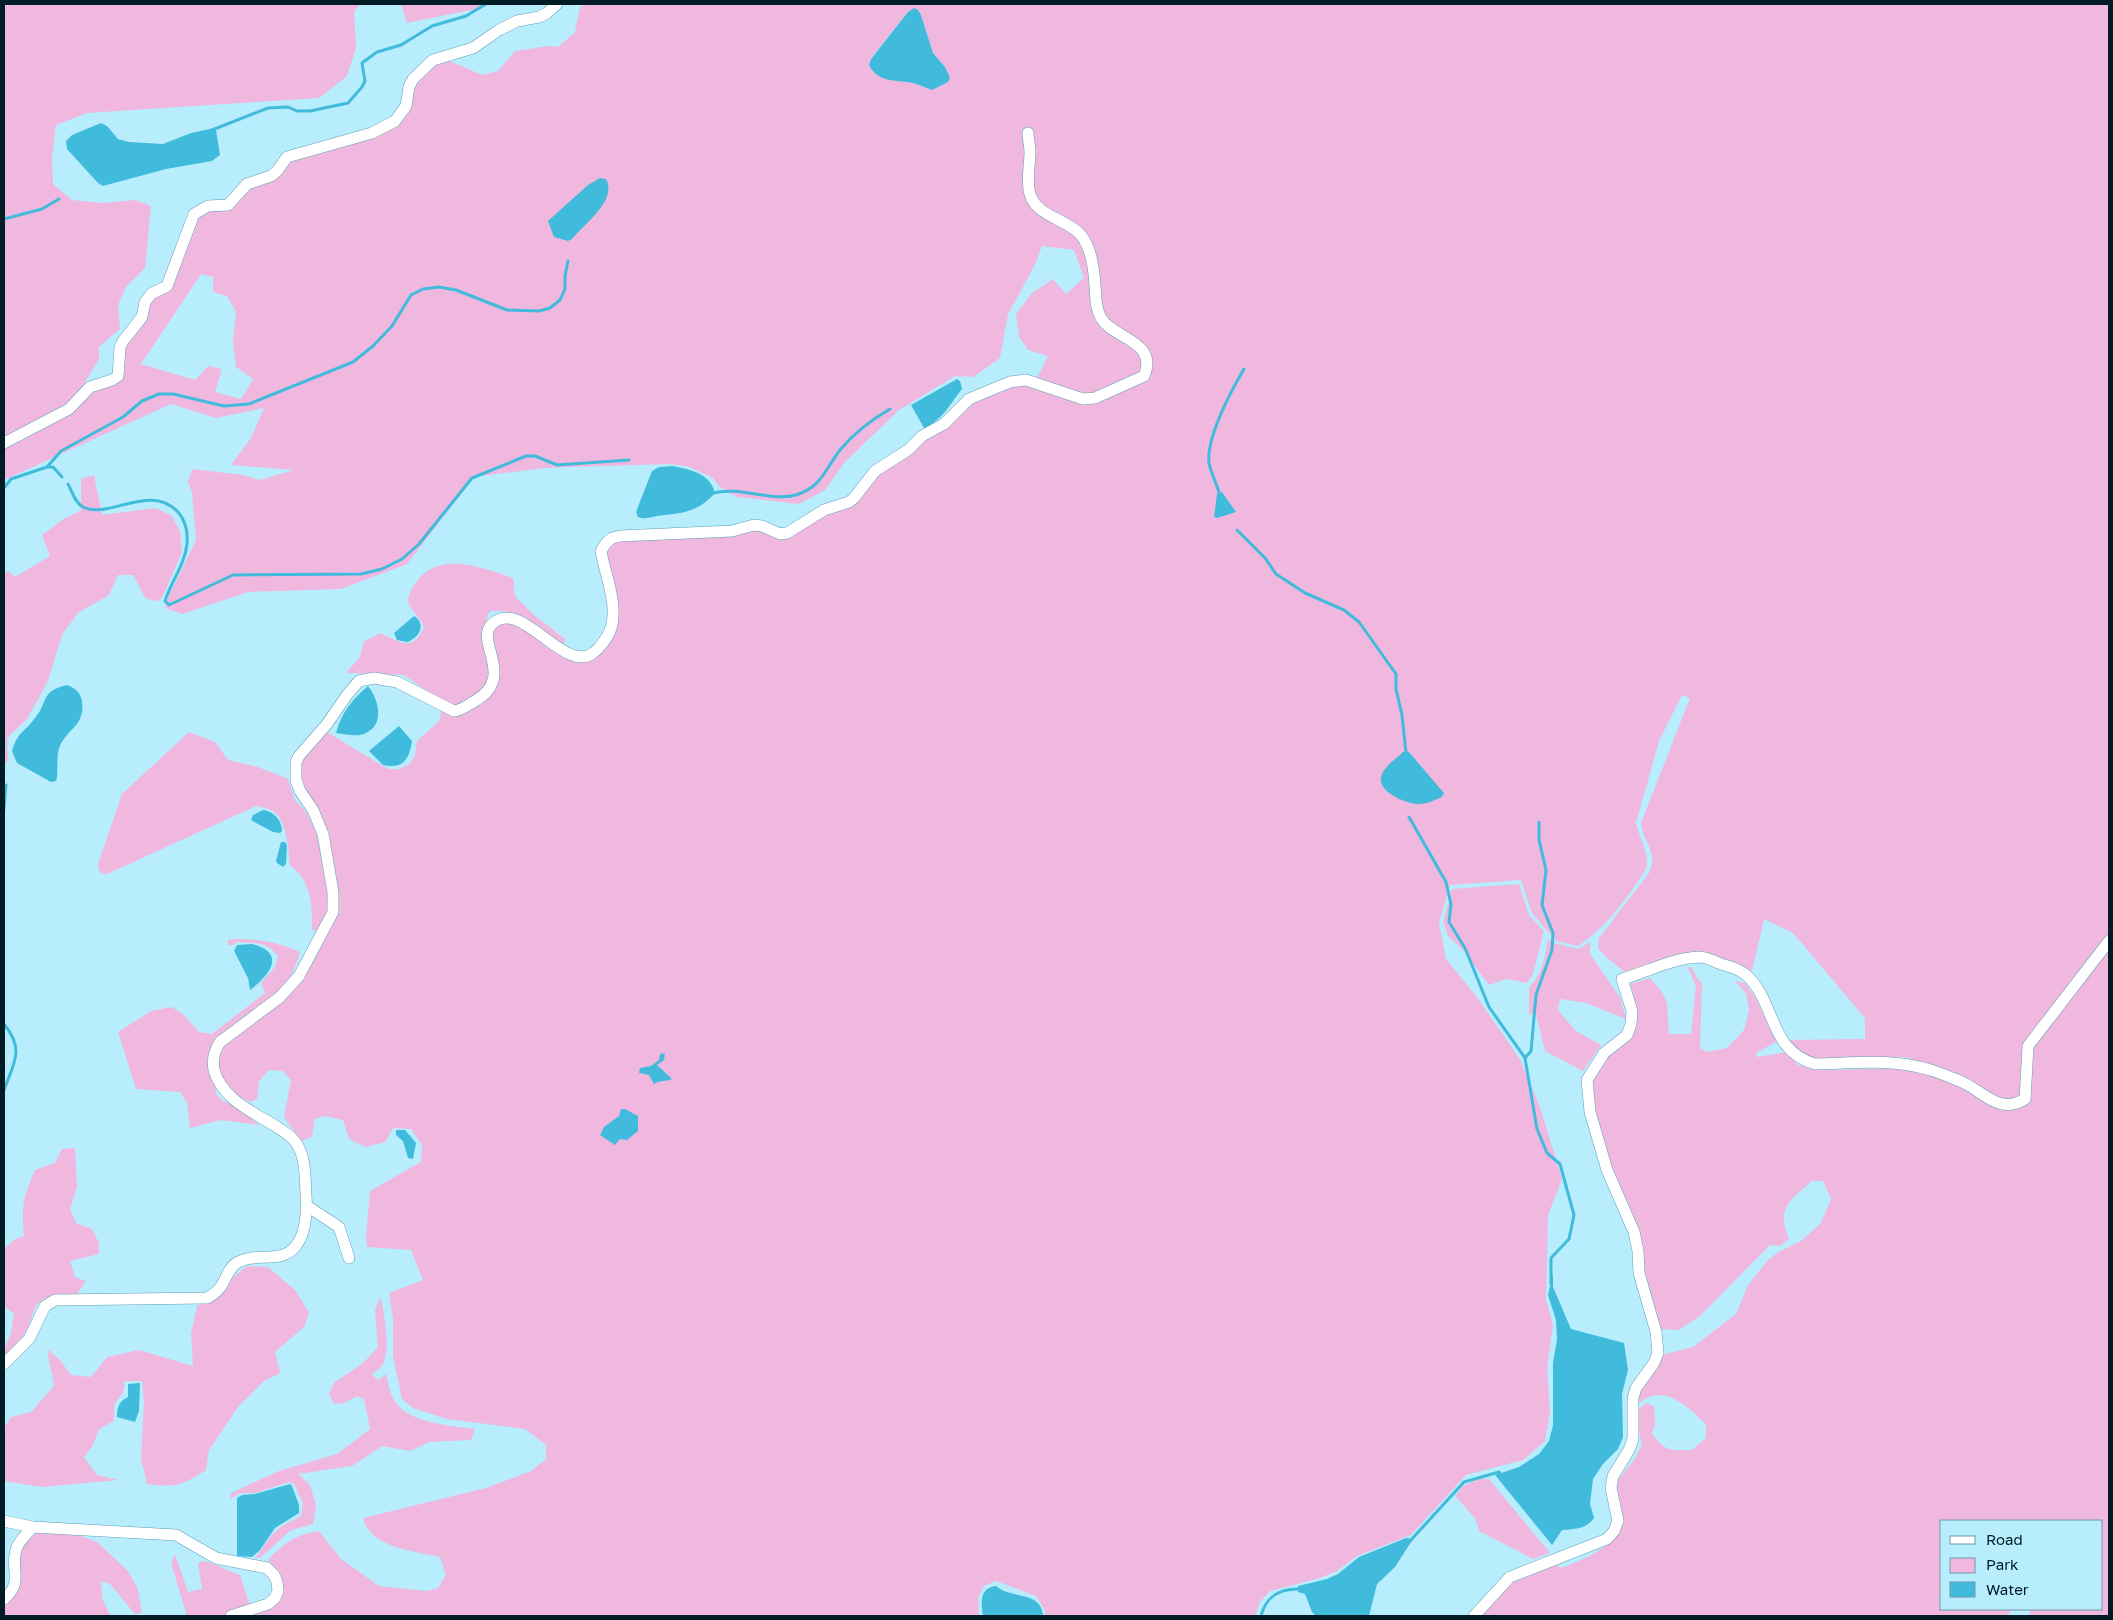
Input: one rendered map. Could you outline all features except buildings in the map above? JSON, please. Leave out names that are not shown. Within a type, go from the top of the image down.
[{"type":"street","points":[[4,442],[69,409],[90,387],[112,380],[118,376],[120,347],[142,317],[145,302],[151,294],[167,286],[194,214],[208,206],[228,205],[247,184],[271,176],[287,157],[372,133],[395,121],[406,106],[409,87],[413,79],[425,66],[434,60],[473,48],[499,30],[517,21],[539,17],[547,13],[556,4]]},
{"type":"street","points":[[4,1364],[29,1338],[45,1306],[55,1300],[67,1298],[198,1299],[219,1291],[230,1270],[237,1262],[247,1258],[284,1255],[295,1247],[302,1232],[306,1206],[303,1160],[298,1145],[286,1133],[234,1100],[217,1079],[213,1064],[214,1051],[220,1042],[280,997],[299,976],[333,912],[333,892],[323,834],[313,810],[300,791],[296,780],[296,762],[359,681],[374,678],[397,682],[454,711],[460,710],[480,698],[492,683],[495,672],[488,632],[491,625],[497,620],[505,618],[520,621],[571,655],[583,657],[593,654],[607,638],[613,619],[614,609],[602,551],[606,543],[612,538],[620,536],[732,531],[754,525],[762,526],[780,534],[787,533],[824,510],[849,502],[875,471],[908,450],[922,436],[944,424],[969,399],[1010,382],[1026,380],[1084,399],[1096,398],[1144,376],[1148,367],[1146,357],[1133,340],[1108,327],[1097,310],[1095,283],[1088,247],[1080,234],[1040,208],[1030,196],[1028,133]]},
{"type":"street","points":[[1474,1616],[1510,1577],[1607,1539],[1614,1531],[1618,1521],[1611,1488],[1613,1476],[1630,1450],[1633,1440],[1633,1398],[1636,1388],[1654,1363],[1658,1353],[1656,1332],[1639,1273],[1638,1252],[1634,1232],[1607,1170],[1590,1112],[1587,1080],[1604,1053],[1627,1035],[1631,1024],[1632,1011],[1622,978],[1682,960],[1700,957],[1744,973],[1754,983],[1784,1043],[1794,1055],[1803,1061],[1815,1064],[1907,1063],[1936,1071],[1966,1084],[1995,1102],[2015,1104],[2025,1099],[2028,1046],[2109,941]]},
{"type":"street","points":[[306,1206],[339,1227],[349,1258]]},
{"type":"street","points":[[4,1521],[32,1527],[176,1535],[216,1558],[267,1568],[274,1575],[276,1582],[278,1591],[275,1598],[268,1604],[231,1616]]},
{"type":"street","points":[[4,1599],[14,1588],[16,1548],[32,1527]]},
{"type":"green space","points":[[4,4],[360,4],[354,12],[356,48],[347,76],[319,98],[87,113],[56,125],[52,157],[53,184],[72,200],[103,203],[135,200],[151,206],[145,268],[126,287],[118,305],[120,329],[99,347],[99,359],[78,394],[113,382],[123,349],[147,304],[165,290],[194,219],[247,188],[292,158],[402,119],[415,83],[434,64],[445,59],[482,75],[498,71],[515,51],[548,46],[558,47],[575,32],[580,7],[585,4],[2109,4],[2109,940],[2024,1048],[2021,1095],[2016,1099],[2003,1100],[1965,1078],[1905,1057],[1813,1059],[1797,1051],[1787,1040],[1865,1039],[1865,1018],[1793,933],[1764,919],[1752,971],[1698,951],[1625,972],[1598,948],[1599,938],[1649,873],[1652,865],[1651,853],[1644,837],[1641,823],[1690,698],[1682,695],[1659,741],[1636,823],[1645,850],[1647,867],[1625,900],[1598,930],[1578,946],[1556,941],[1532,913],[1521,880],[1450,885],[1439,922],[1446,959],[1476,996],[1520,1059],[1540,1107],[1562,1179],[1548,1215],[1546,1299],[1553,1325],[1547,1368],[1550,1413],[1545,1441],[1523,1460],[1466,1475],[1411,1535],[1357,1556],[1337,1571],[1320,1578],[1270,1591],[1260,1602],[1255,1616],[1045,1616],[1045,1611],[1036,1596],[996,1581],[984,1586],[978,1598],[979,1616],[187,1616],[171,1563],[175,1554],[188,1592],[202,1589],[198,1563],[203,1561],[240,1575],[248,1600],[256,1614],[281,1600],[282,1588],[279,1573],[268,1560],[279,1549],[297,1537],[319,1531],[341,1559],[379,1586],[427,1591],[438,1588],[446,1575],[440,1557],[406,1550],[384,1542],[374,1536],[367,1528],[363,1518],[486,1488],[531,1471],[546,1459],[546,1445],[525,1429],[447,1419],[413,1408],[402,1399],[393,1357],[393,1318],[389,1293],[423,1280],[411,1250],[367,1247],[366,1238],[370,1191],[421,1162],[422,1145],[411,1129],[393,1128],[385,1142],[366,1147],[349,1139],[343,1120],[325,1116],[315,1119],[312,1137],[301,1141],[284,1117],[291,1080],[283,1071],[269,1070],[259,1081],[257,1099],[251,1102],[243,1099],[229,1088],[220,1073],[219,1057],[222,1048],[285,999],[338,908],[327,833],[303,789],[300,765],[309,750],[327,732],[388,769],[399,769],[410,764],[415,755],[417,741],[440,720],[441,708],[438,699],[404,675],[346,673],[360,657],[364,641],[381,633],[400,642],[411,643],[416,640],[424,627],[408,601],[409,594],[424,573],[435,567],[461,564],[475,566],[513,578],[515,596],[534,615],[565,639],[565,642],[561,643],[505,611],[491,611],[488,614],[485,627],[513,622],[588,659],[613,633],[604,551],[610,544],[623,538],[754,527],[779,536],[818,516],[846,507],[877,473],[970,400],[1006,386],[1034,384],[1048,356],[1028,350],[1019,337],[1016,314],[1032,293],[1053,279],[1066,294],[1084,278],[1074,250],[1042,246],[1035,265],[1008,314],[1000,358],[973,377],[955,376],[899,410],[845,462],[825,490],[799,504],[737,497],[720,487],[713,478],[687,466],[668,464],[544,468],[474,477],[407,564],[341,589],[249,592],[182,614],[165,608],[196,540],[192,492],[188,482],[192,469],[243,475],[259,480],[294,470],[231,465],[251,438],[264,408],[216,418],[171,404],[4,480]],"holes":[[[914,8],[921,15],[933,53],[945,67],[932,90],[869,65],[871,58],[908,12]],[[201,274],[213,277],[213,292],[227,296],[236,312],[233,342],[236,367],[253,379],[241,399],[215,392],[222,369],[208,366],[195,380],[141,364]]]},
{"type":"green space","points":[[401,4],[482,4],[476,9],[407,23]]},
{"type":"green space","points":[[94,475],[102,515],[156,508],[172,516],[180,531],[182,552],[159,601],[146,599],[133,575],[118,575],[109,595],[78,613],[62,635],[48,681],[27,719],[7,738],[8,761],[4,765],[4,574],[9,571],[15,577],[50,556],[42,535],[65,518],[81,511],[81,479]]},
{"type":"green space","points":[[189,732],[215,742],[228,760],[258,767],[288,779],[295,800],[306,812],[319,837],[330,895],[329,911],[318,931],[312,930],[311,902],[307,886],[290,865],[284,827],[277,814],[266,808],[256,806],[105,875],[99,871],[98,864],[122,794]]},
{"type":"green space","points":[[1519,884],[1529,915],[1544,931],[1533,974],[1527,983],[1506,979],[1489,985],[1462,949],[1448,936],[1443,922],[1452,889]]},
{"type":"green space","points":[[1548,939],[1554,943],[1578,949],[1590,942],[1590,954],[1621,999],[1626,1019],[1586,1003],[1560,999],[1558,1010],[1576,1031],[1601,1045],[1583,1071],[1545,1051],[1536,1014],[1529,1014],[1529,988],[1539,974]]},
{"type":"green space","points":[[228,940],[268,942],[300,952],[291,976],[281,991],[269,1002],[220,1037],[209,1053],[208,1064],[216,1094],[223,1101],[234,1105],[259,1125],[221,1120],[190,1128],[187,1102],[180,1092],[136,1089],[118,1032],[151,1011],[172,1007],[184,1015],[199,1032],[212,1034],[265,993],[261,983],[275,967],[278,956],[274,951],[260,944],[237,942],[233,945],[228,945]]},
{"type":"green space","points":[[2109,950],[2109,1616],[2030,1616],[2030,1610],[2103,1610],[2103,1520],[1940,1520],[1940,1610],[2012,1610],[2007,1616],[1481,1616],[1517,1578],[1555,1563],[1561,1568],[1577,1562],[1598,1551],[1618,1535],[1617,1481],[1634,1460],[1642,1445],[1638,1427],[1638,1409],[1647,1403],[1654,1406],[1655,1425],[1652,1433],[1664,1447],[1673,1450],[1692,1450],[1706,1438],[1706,1424],[1682,1403],[1660,1395],[1648,1397],[1638,1404],[1638,1391],[1662,1355],[1693,1347],[1736,1314],[1748,1285],[1768,1260],[1780,1251],[1801,1241],[1821,1223],[1831,1199],[1823,1181],[1812,1181],[1787,1206],[1784,1219],[1789,1239],[1780,1246],[1770,1245],[1700,1316],[1679,1330],[1660,1329],[1596,1114],[1593,1082],[1607,1055],[1630,1037],[1637,1008],[1630,984],[1650,978],[1662,992],[1667,1003],[1669,1034],[1691,1034],[1696,986],[1688,968],[1691,966],[1702,983],[1700,1048],[1707,1052],[1727,1048],[1744,1030],[1749,1010],[1746,993],[1735,981],[1745,983],[1756,999],[1776,1042],[1756,1053],[1757,1057],[1787,1052],[1798,1065],[1824,1070],[1909,1068],[1965,1087],[1995,1106],[2012,1110],[2020,1108],[2028,1102],[2031,1047]]},
{"type":"green space","points":[[75,1148],[77,1187],[70,1209],[76,1223],[92,1229],[99,1243],[99,1254],[70,1261],[75,1277],[86,1281],[77,1294],[45,1298],[36,1305],[28,1327],[21,1339],[4,1357],[4,1350],[11,1333],[14,1314],[4,1306],[4,1249],[15,1239],[24,1236],[24,1202],[35,1170],[55,1163],[62,1149]]},
{"type":"green space","points":[[247,1266],[268,1267],[296,1291],[309,1313],[304,1327],[275,1352],[280,1373],[264,1381],[238,1407],[209,1450],[206,1470],[179,1484],[165,1486],[147,1484],[141,1459],[144,1400],[142,1381],[125,1381],[123,1392],[114,1405],[114,1421],[99,1429],[93,1445],[84,1457],[97,1475],[119,1480],[41,1487],[4,1481],[4,1428],[11,1417],[31,1412],[54,1386],[47,1349],[60,1360],[71,1375],[91,1377],[107,1357],[139,1350],[193,1366],[191,1333],[197,1306],[224,1291],[230,1280]]},
{"type":"green space","points":[[380,1297],[384,1312],[386,1350],[383,1364],[372,1375],[378,1380],[386,1374],[392,1396],[402,1410],[432,1422],[475,1429],[471,1440],[429,1442],[410,1451],[382,1446],[352,1466],[298,1474],[310,1485],[316,1505],[313,1524],[291,1530],[260,1558],[255,1558],[272,1535],[282,1526],[301,1516],[303,1503],[294,1484],[289,1482],[255,1493],[240,1493],[230,1499],[231,1493],[279,1471],[337,1454],[370,1429],[364,1399],[357,1396],[344,1403],[334,1404],[329,1394],[334,1383],[363,1363],[378,1347],[375,1310]]},
{"type":"green space","points":[[1479,1479],[1489,1479],[1550,1553],[1533,1559],[1479,1531],[1475,1518],[1455,1496],[1463,1486]]},
{"type":"green space","points":[[39,1531],[81,1536],[97,1542],[128,1571],[138,1589],[142,1613],[135,1614],[110,1584],[101,1581],[102,1598],[110,1615],[114,1616],[4,1616],[4,1604],[20,1586],[19,1555],[21,1549]]},
{"type":"water","points":[[914,8],[921,15],[933,53],[945,67],[950,78],[948,82],[932,90],[914,83],[886,79],[877,75],[869,65],[871,59],[908,12]]},
{"type":"water","points":[[101,123],[107,126],[118,139],[129,142],[163,144],[191,133],[214,128],[216,130],[220,155],[212,161],[166,169],[103,186],[67,149],[66,141],[72,135]]},
{"type":"water","points":[[600,178],[606,179],[608,187],[604,203],[598,211],[572,239],[568,241],[554,237],[548,221],[588,185]]},
{"type":"water","points":[[957,379],[960,381],[962,389],[941,417],[924,428],[911,405]]},
{"type":"water","points":[[673,466],[693,471],[704,477],[709,481],[715,493],[702,505],[689,511],[648,518],[638,517],[636,512],[652,471],[659,467]]},
{"type":"water","points":[[1222,492],[1236,512],[1217,518],[1214,517],[1217,494]]},
{"type":"water","points":[[414,616],[418,619],[421,627],[418,634],[407,642],[397,640],[394,633]]},
{"type":"water","points":[[67,685],[75,689],[81,698],[81,716],[60,746],[56,781],[51,782],[17,763],[12,751],[19,736],[39,712],[48,694]]},
{"type":"water","points":[[368,686],[378,707],[377,721],[374,727],[360,735],[336,733],[348,707]]},
{"type":"water","points":[[399,726],[412,741],[407,758],[396,766],[383,765],[369,751]]},
{"type":"water","points":[[1408,751],[1444,793],[1442,797],[1431,802],[1414,804],[1393,796],[1383,786],[1382,774],[1388,765],[1403,752]]},
{"type":"water","points":[[263,810],[270,812],[279,820],[282,827],[280,833],[273,832],[251,820],[253,815]]},
{"type":"water","points":[[281,842],[285,842],[287,845],[286,864],[283,867],[276,861]]},
{"type":"water","points":[[252,944],[263,948],[269,953],[272,965],[264,978],[250,990],[248,978],[234,951],[237,945]]},
{"type":"water","points":[[665,1053],[664,1060],[657,1065],[672,1079],[654,1084],[649,1075],[639,1073],[640,1068],[651,1066],[659,1060],[660,1054]]},
{"type":"water","points":[[621,1109],[625,1109],[638,1116],[638,1131],[627,1140],[620,1139],[615,1145],[600,1135],[604,1127],[619,1116]]},
{"type":"water","points":[[396,1130],[405,1130],[416,1143],[413,1159],[408,1158],[403,1141],[396,1135]]},
{"type":"water","points":[[1553,1273],[1553,1287],[1571,1329],[1624,1343],[1628,1370],[1622,1394],[1623,1437],[1618,1449],[1603,1464],[1593,1479],[1590,1504],[1594,1518],[1588,1524],[1576,1529],[1562,1530],[1552,1545],[1495,1475],[1519,1467],[1539,1454],[1549,1441],[1553,1425],[1553,1363],[1557,1339],[1556,1320],[1548,1295]]},
{"type":"water","points":[[140,1383],[139,1411],[135,1422],[117,1417],[119,1405],[128,1397],[128,1384]]},
{"type":"water","points":[[290,1484],[299,1505],[299,1513],[275,1528],[260,1550],[252,1557],[237,1556],[237,1498],[242,1495],[255,1494]]},
{"type":"water","points":[[1406,1538],[1413,1539],[1395,1567],[1377,1584],[1369,1616],[1316,1616],[1312,1612],[1305,1594],[1298,1592],[1298,1586],[1327,1579],[1338,1574],[1359,1557]]},
{"type":"water","points":[[996,1586],[1006,1592],[1035,1600],[1042,1609],[1043,1616],[983,1616],[982,1597],[990,1587]]},
{"type":"waterway","points":[[212,130],[268,108],[288,107],[297,111],[310,111],[348,103],[365,81],[362,63],[377,52],[401,45],[432,26],[466,16],[486,4]]},
{"type":"waterway","points":[[4,219],[42,209],[59,199]]},
{"type":"waterway","points":[[47,467],[61,451],[123,417],[142,401],[159,394],[173,394],[224,406],[249,404],[353,362],[373,346],[392,326],[411,295],[423,289],[439,287],[456,290],[507,310],[539,311],[550,308],[560,300],[565,289],[568,261]]},
{"type":"waterway","points":[[1220,496],[1209,463],[1211,441],[1220,415],[1244,369]]},
{"type":"waterway","points":[[713,493],[734,491],[786,497],[805,492],[822,477],[840,450],[857,432],[890,409]]},
{"type":"waterway","points":[[68,484],[80,505],[93,510],[155,500],[167,504],[178,512],[186,527],[187,544],[184,559],[165,601],[169,605],[233,575],[361,574],[382,569],[402,559],[419,544],[472,478],[526,456],[535,456],[557,465],[629,460]]},
{"type":"waterway","points":[[4,488],[11,479],[47,467],[53,467],[62,477]]},
{"type":"waterway","points":[[1237,530],[1265,558],[1276,574],[1305,593],[1344,610],[1359,622],[1396,674],[1396,689],[1402,715],[1406,753]]},
{"type":"waterway","points":[[4,809],[6,785]]},
{"type":"waterway","points":[[1409,817],[1446,882],[1451,904],[1449,922],[1465,948],[1489,1007],[1525,1058]]},
{"type":"waterway","points":[[1539,822],[1539,840],[1546,870],[1542,905],[1553,933],[1552,950],[1536,995],[1531,1051],[1525,1058],[1537,1129],[1547,1153],[1560,1164],[1574,1215],[1569,1239],[1551,1258],[1551,1283]]},
{"type":"waterway","points":[[4,1024],[14,1041],[16,1049],[14,1064],[4,1090]]},
{"type":"waterway","points":[[1410,1541],[1464,1482],[1499,1472],[1501,1475]]},
{"type":"waterway","points":[[1261,1616],[1266,1604],[1274,1595],[1291,1589],[1298,1589]]}]
